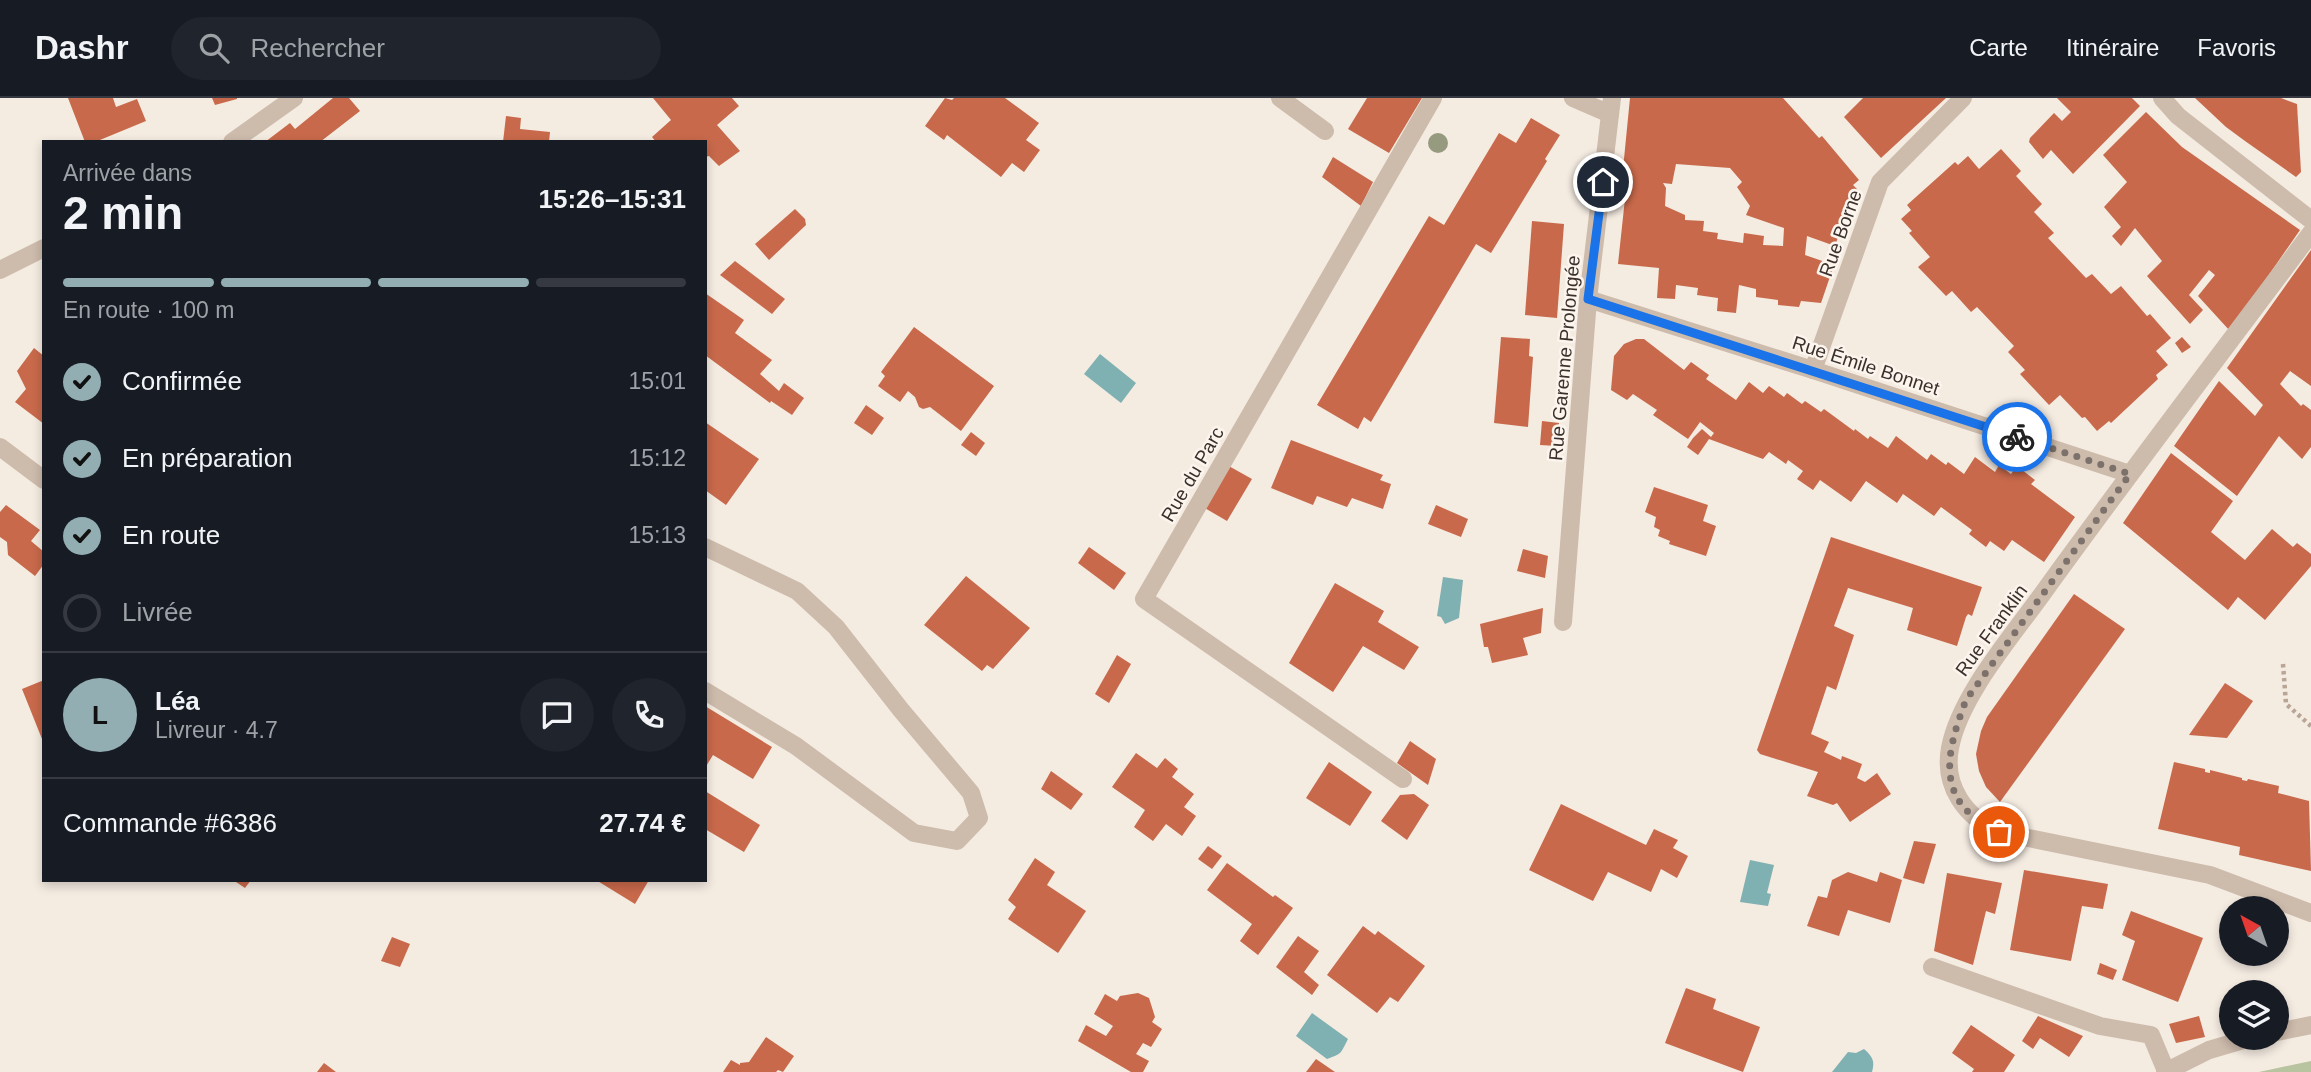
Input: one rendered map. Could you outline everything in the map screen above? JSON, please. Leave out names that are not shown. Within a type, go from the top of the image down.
[{"type":"street","points":[[235,140],[294,98]]},
{"type":"street","points":[[1280,98],[1325,131]]},
{"type":"street","name":"Rue du Parc","points":[[1403,779],[1144,598],[1433,98]]},
{"type":"street","points":[[1573,98],[1611,106]]},
{"type":"street","name":"Rue Borne","points":[[1813,370],[1880,182],[1963,98]]},
{"type":"street","points":[[2162,98],[2178,116],[2311,220]]},
{"type":"street","name":"Rue Garenne Prolongée","points":[[1563,622],[1588,299],[1611,106]]},
{"type":"street","name":"Rue Franklin","points":[[2311,233],[2130,474],[1966,700],[1950,746],[1948,761],[1953,788],[1966,809],[1975,818],[1999,832],[2210,875],[2311,913]]},
{"type":"street","points":[[0,270],[42,249]]},
{"type":"street","name":"Rue Émile Bonnet","points":[[1588,299],[2130,474]]},
{"type":"street","points":[[0,447],[42,478]]},
{"type":"street","points":[[707,548],[797,591],[836,626],[901,710],[971,793],[979,818],[957,841],[914,833],[796,746],[707,692]]},
{"type":"street","points":[[1932,967],[2100,1026],[2151,1035],[2166,1072],[2219,1047]]},
{"type":"street","points":[[2289,1030],[2311,1025]]},
{"type":"path","points":[[2283,664],[2286,704],[2311,726]]},
{"type":"green space","points":[[2311,1061],[2311,1072],[2259,1072]]},
{"type":"water","points":[[1100,354],[1136,383],[1121,403],[1084,374]]},
{"type":"water","points":[[1443,577],[1463,580],[1459,618],[1445,624],[1441,617],[1437,616]]},
{"type":"water","points":[[1750,860],[1774,865],[1767,893],[1771,894],[1768,906],[1740,902]]},
{"type":"water","points":[[1312,1013],[1348,1039],[1339,1054],[1327,1059],[1296,1036]]},
{"type":"water","points":[[1864,1049],[1872,1059],[1872,1072],[1832,1072],[1848,1052],[1856,1053]]},
{"type":"building","points":[[68,98],[113,98],[116,107],[137,99],[146,121],[100,140],[84,140]]},
{"type":"building","points":[[212,98],[237,98],[237,99],[215,105]]},
{"type":"building","points":[[333,98],[349,98],[360,111],[323,140],[268,140],[290,123],[295,129]]},
{"type":"building","points":[[653,98],[732,98],[739,106],[717,125],[740,151],[719,166],[707,156],[707,140],[654,140],[652,137],[671,120]]},
{"type":"building","points":[[945,98],[1005,98],[1039,123],[1026,140],[1040,150],[1024,172],[1012,163],[1001,177],[947,135],[944,140],[925,126]]},
{"type":"building","points":[[1367,98],[1422,98],[1389,153],[1348,129]]},
{"type":"building","points":[[1630,98],[1783,98],[1819,138],[1822,136],[1859,180],[1853,185],[1859,191],[1849,222],[1844,220],[1835,246],[1807,236],[1805,255],[1834,265],[1821,303],[1801,301],[1799,307],[1778,305],[1778,300],[1756,297],[1756,289],[1739,285],[1736,313],[1717,311],[1718,298],[1697,295],[1698,288],[1676,285],[1675,299],[1657,298],[1659,268],[1618,264],[1627,180],[1622,179]],"holes":[[[1676,164],[1730,168],[1742,182],[1737,187],[1750,206],[1746,215],[1784,228],[1783,246],[1763,245],[1764,236],[1744,233],[1743,243],[1717,239],[1718,233],[1703,231],[1704,221],[1685,220],[1685,215],[1665,206],[1666,188],[1663,183],[1672,184]]]},
{"type":"building","points":[[1863,98],[1946,98],[1881,158],[1844,117]]},
{"type":"building","points":[[2057,98],[2132,98],[2140,106],[2073,174],[2051,150],[2043,159],[2029,142],[2054,113],[2062,121],[2071,112]]},
{"type":"building","points":[[2195,98],[2281,98],[2297,104],[2301,172],[2296,177],[2226,127]]},
{"type":"building","points":[[2146,112],[2182,147],[2300,230],[2230,331],[2198,296],[2215,275],[2209,270],[2189,295],[2203,310],[2190,324],[2147,276],[2162,261],[2135,228],[2121,246],[2112,236],[2121,227],[2104,207],[2127,182],[2103,155]]},
{"type":"building","points":[[506,116],[521,118],[520,129],[550,132],[549,140],[503,140]]},
{"type":"building","points":[[1531,118],[1560,135],[1545,159],[1547,161],[1491,253],[1476,244],[1371,422],[1364,417],[1358,429],[1317,405],[1429,216],[1444,225],[1499,133],[1516,143]]},
{"type":"building","points":[[2001,149],[2021,171],[2016,176],[2042,204],[2034,212],[2054,233],[2048,238],[2086,278],[2092,274],[2111,294],[2121,286],[2171,338],[2156,351],[2168,365],[2156,375],[2158,379],[2111,423],[2109,421],[2097,431],[2060,395],[2049,405],[2020,374],[2025,370],[2008,352],[2014,346],[1977,307],[1971,312],[1952,291],[1946,296],[1918,267],[1930,257],[1909,233],[1912,231],[1901,219],[1911,210],[1907,205],[1955,162],[1958,165],[1968,156],[1979,169]]},
{"type":"building","points":[[1333,157],[1373,182],[1361,206],[1322,177]]},
{"type":"building","points":[[795,209],[805,219],[806,225],[769,260],[755,244]]},
{"type":"building","points":[[1532,221],[1564,224],[1557,318],[1525,315]]},
{"type":"building","points":[[2311,250],[2311,386],[2290,371],[2280,384],[2301,406],[2303,404],[2311,410],[2311,447],[2302,459],[2279,436],[2237,496],[2174,446],[2219,381],[2255,416],[2263,405],[2227,368]]},
{"type":"building","points":[[735,261],[785,299],[772,314],[720,275]]},
{"type":"building","points":[[707,294],[744,320],[735,333],[772,360],[760,374],[779,391],[784,383],[804,398],[792,415],[771,401],[770,403],[707,356]]},
{"type":"building","points":[[914,327],[994,386],[961,431],[930,407],[919,407],[915,397],[908,391],[900,402],[878,386],[885,376],[881,372]]},
{"type":"building","points":[[1501,337],[1530,339],[1529,356],[1533,357],[1528,427],[1494,423]]},
{"type":"building","points":[[2182,337],[2191,347],[2182,353],[2175,343]]},
{"type":"building","points":[[1644,339],[1684,370],[1691,362],[1709,375],[1706,379],[1736,400],[1749,382],[1763,393],[1769,386],[1784,397],[1787,393],[1802,404],[1805,401],[1821,412],[1824,409],[1868,439],[1870,436],[1888,448],[1896,436],[1927,460],[1931,454],[1964,474],[1975,457],[1995,472],[1999,465],[2011,474],[2017,466],[2035,480],[2031,484],[2075,517],[2044,562],[2012,540],[2004,551],[1990,541],[1986,547],[1969,534],[1972,530],[1941,507],[1934,516],[1903,494],[1897,503],[1866,481],[1851,502],[1820,480],[1813,490],[1797,479],[1803,471],[1788,460],[1786,464],[1769,452],[1763,459],[1709,439],[1698,455],[1687,447],[1693,438],[1702,429],[1711,437],[1714,433],[1700,422],[1688,439],[1653,415],[1657,410],[1633,394],[1627,400],[1611,390],[1614,356],[1624,344]]},
{"type":"building","points":[[34,348],[42,354],[42,422],[15,402],[26,389],[17,371]]},
{"type":"building","points":[[866,405],[884,418],[872,435],[854,423]]},
{"type":"building","points":[[1542,421],[1559,423],[1557,446],[1540,445]]},
{"type":"building","points":[[707,423],[759,459],[726,505],[707,491]]},
{"type":"building","points":[[971,432],[985,443],[976,456],[961,445]]},
{"type":"building","points":[[1291,440],[1383,475],[1380,480],[1391,484],[1383,509],[1352,498],[1347,507],[1317,496],[1313,505],[1271,488]]},
{"type":"building","points":[[2171,453],[2233,501],[2211,532],[2245,560],[2272,529],[2293,547],[2297,543],[2311,554],[2311,566],[2265,620],[2238,597],[2228,610],[2123,523]]},
{"type":"building","points":[[1227,465],[1252,479],[1227,521],[1203,507]]},
{"type":"building","points":[[1654,487],[1708,505],[1703,521],[1716,526],[1706,556],[1669,544],[1670,541],[1658,536],[1660,530],[1654,527],[1656,517],[1645,512]]},
{"type":"building","points":[[6,505],[40,530],[31,541],[42,550],[42,567],[35,576],[8,555],[7,542],[0,537],[0,512]]},
{"type":"building","points":[[1436,505],[1468,519],[1461,537],[1428,524]]},
{"type":"building","points":[[1831,537],[1982,587],[1972,616],[1968,614],[1966,617],[1957,646],[1907,630],[1913,608],[1848,588],[1834,626],[1854,635],[1836,690],[1827,686],[1811,734],[1829,742],[1824,752],[1841,760],[1842,756],[1862,764],[1857,778],[1865,782],[1877,773],[1891,794],[1850,822],[1837,803],[1833,805],[1807,796],[1818,772],[1760,754],[1757,750]]},
{"type":"building","points":[[1089,547],[1126,573],[1114,590],[1078,563]]},
{"type":"building","points":[[1523,549],[1548,556],[1545,578],[1517,571]]},
{"type":"building","points":[[966,576],[1030,628],[993,669],[987,665],[982,671],[924,625]]},
{"type":"building","points":[[1335,583],[1384,611],[1378,622],[1419,647],[1404,670],[1363,646],[1333,692],[1289,663]]},
{"type":"building","points":[[2074,594],[2125,629],[2000,802],[1986,787],[1979,771],[1976,754],[1981,731],[1987,717]]},
{"type":"building","points":[[1543,608],[1541,633],[1523,638],[1528,655],[1492,663],[1488,647],[1484,647],[1480,624]]},
{"type":"building","points":[[1117,655],[1131,664],[1109,703],[1095,694]]},
{"type":"building","points":[[42,681],[42,739],[22,689]]},
{"type":"building","points":[[2225,683],[2253,701],[2227,738],[2189,735]]},
{"type":"building","points":[[707,707],[772,747],[753,779],[713,755],[707,765]]},
{"type":"building","points":[[1410,741],[1436,759],[1428,785],[1397,763]]},
{"type":"building","points":[[1136,753],[1157,768],[1165,758],[1178,769],[1172,777],[1194,794],[1184,807],[1196,816],[1182,836],[1166,824],[1153,841],[1134,827],[1145,810],[1112,787]]},
{"type":"building","points":[[1329,762],[1372,792],[1350,826],[1306,798]]},
{"type":"building","points":[[2174,762],[2205,769],[2205,772],[2210,773],[2210,770],[2242,780],[2279,786],[2278,793],[2309,801],[2311,871],[2239,855],[2240,847],[2158,829]]},
{"type":"building","points":[[1051,771],[1083,794],[1071,810],[1041,789]]},
{"type":"building","points":[[707,792],[760,825],[744,852],[707,830]]},
{"type":"building","points":[[1414,794],[1429,805],[1407,840],[1381,821],[1400,795]]},
{"type":"building","points":[[1561,804],[1646,845],[1654,829],[1678,840],[1673,848],[1688,856],[1677,878],[1661,869],[1651,892],[1608,872],[1593,901],[1529,870]]},
{"type":"building","points":[[1914,841],[1936,844],[1924,884],[1903,878]]},
{"type":"building","points":[[1208,846],[1222,856],[1212,869],[1198,859]]},
{"type":"building","points":[[1035,858],[1055,872],[1047,885],[1086,911],[1058,953],[1008,919],[1016,907],[1008,900]]},
{"type":"building","points":[[1227,863],[1273,897],[1275,895],[1293,908],[1258,955],[1240,941],[1252,924],[1207,890]]},
{"type":"building","points":[[2024,870],[2108,884],[2103,909],[2082,906],[2071,961],[2010,950]]},
{"type":"building","points":[[1848,872],[1877,882],[1880,872],[1902,880],[1890,923],[1848,910],[1839,936],[1807,926],[1818,896],[1827,898],[1832,880]]},
{"type":"building","points":[[1947,873],[2002,883],[1995,914],[1986,911],[1973,965],[1934,951]]},
{"type":"building","points":[[236,882],[250,882],[245,888]]},
{"type":"building","points":[[599,882],[648,882],[635,904]]},
{"type":"building","points":[[2131,911],[2203,938],[2178,1002],[2122,980],[2135,941],[2122,935]]},
{"type":"building","points":[[1363,926],[1375,935],[1378,931],[1425,966],[1398,1002],[1390,997],[1377,1013],[1327,975]]},
{"type":"building","points":[[1298,936],[1319,951],[1304,972],[1319,985],[1312,995],[1276,967]]},
{"type":"building","points":[[392,937],[410,944],[400,967],[381,961]]},
{"type":"building","points":[[2100,963],[2117,970],[2113,980],[2097,974]]},
{"type":"building","points":[[1686,988],[1716,999],[1713,1009],[1760,1027],[1743,1072],[1665,1043]]},
{"type":"building","points":[[1138,993],[1149,998],[1155,1017],[1152,1022],[1162,1029],[1151,1047],[1143,1043],[1136,1054],[1149,1061],[1143,1072],[1131,1072],[1078,1041],[1086,1025],[1106,1036],[1113,1026],[1094,1014],[1105,994],[1117,1001],[1120,996]]},
{"type":"building","points":[[2038,1016],[2083,1036],[2069,1057],[2040,1038],[2033,1049],[2022,1041]]},
{"type":"building","points":[[2199,1016],[2205,1037],[2176,1043],[2169,1024]]},
{"type":"building","points":[[1971,1025],[2015,1055],[2004,1072],[1972,1072],[1974,1069],[1952,1053]]},
{"type":"building","points":[[766,1037],[794,1056],[783,1072],[723,1072],[731,1060],[740,1065],[749,1062]]},
{"type":"building","points":[[1316,1059],[1335,1072],[1306,1072]]},
{"type":"building","points":[[324,1063],[336,1072],[317,1072]]},
{"type":"way so far","points":[[1999,832],[1975,818],[1953,788],[1948,761],[1957,724],[1966,700],[2130,474],[2017,437]]},
{"type":"route","points":[[1603,182],[1588,299],[2017,437]]}]
